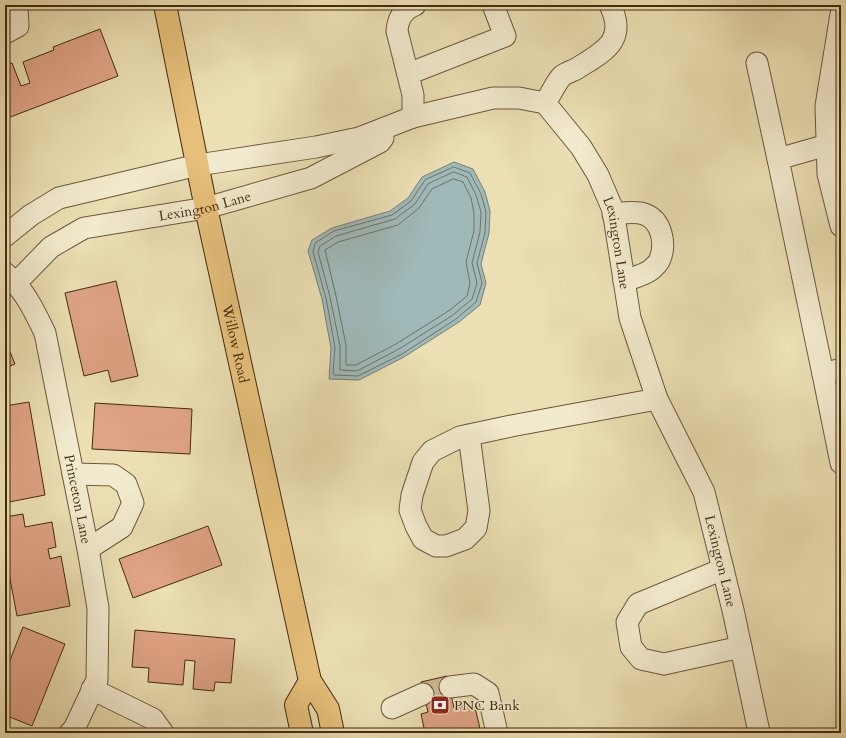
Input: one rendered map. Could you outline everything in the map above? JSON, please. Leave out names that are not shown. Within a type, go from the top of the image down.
[{"type":"main road","name":"Willow Road","points":[[165,5],[206,208],[310,681],[328,709],[333,733]]},
{"type":"main road","points":[[302,733],[296,704],[310,681]]},
{"type":"street","points":[[5,34],[18,26],[17,5]]},
{"type":"street","points":[[413,117],[413,95],[397,31],[398,22],[401,16],[407,8],[415,5]]},
{"type":"street","points":[[408,74],[505,36],[493,5]]},
{"type":"street","points":[[5,236],[31,215],[59,198],[198,165],[359,138],[413,117],[493,98],[519,98],[545,103],[562,77],[601,54],[611,44],[617,31],[617,26],[615,15],[610,5]]},
{"type":"street","points":[[839,32],[826,106],[827,145],[834,166],[841,226]]},
{"type":"street","points":[[757,63],[778,159],[832,372],[841,463]]},
{"type":"street","name":"Lexington Lane","points":[[545,103],[581,147],[598,175],[613,214],[630,318],[657,398],[704,492],[723,569],[759,732]]},
{"type":"street","name":"Lexington Lane","points":[[11,278],[51,247],[84,228],[206,208],[311,178],[380,142],[394,124]]},
{"type":"street","points":[[778,159],[827,145]]},
{"type":"street","points":[[316,146],[324,172]]},
{"type":"street","points":[[613,214],[645,214],[653,219],[660,229],[662,237],[663,244],[660,260],[651,270],[624,281]]},
{"type":"street","name":"Princeton Lane","points":[[11,278],[33,306],[45,333],[88,549],[98,608],[97,680],[75,732]]},
{"type":"street","points":[[469,435],[480,511],[476,528],[465,539],[446,546],[436,546],[424,539],[416,526],[410,510],[412,495],[423,462],[432,451],[460,437],[469,435],[657,398]]},
{"type":"street","points":[[73,474],[113,474],[126,484],[133,503],[122,527],[88,549]]},
{"type":"street","points":[[723,569],[638,604],[627,622],[631,647],[641,659],[664,664],[740,647]]},
{"type":"street","points":[[450,687],[474,684],[488,693],[497,733]]},
{"type":"street","points":[[92,689],[153,719],[163,733]]},
{"type":"street","points":[[392,708],[424,694]]},
{"type":"water","points":[[454,162],[473,169],[485,192],[490,211],[489,233],[481,264],[486,283],[480,305],[459,322],[404,357],[359,380],[329,379],[331,348],[322,299],[308,251],[312,240],[332,228],[390,211],[408,198],[422,177]]},
{"type":"building","points":[[100,29],[118,76],[5,119],[5,66],[12,63],[21,86],[30,83],[23,62],[54,50],[53,47]]},
{"type":"building","points":[[116,281],[138,376],[111,382],[108,370],[84,376],[65,293]]},
{"type":"building","points":[[5,340],[15,364],[5,368]]},
{"type":"building","points":[[29,402],[45,495],[9,502],[8,493],[5,494],[5,406]]},
{"type":"building","points":[[95,403],[192,409],[190,454],[92,449]]},
{"type":"building","points":[[23,514],[25,527],[52,522],[56,547],[48,549],[50,559],[61,556],[70,606],[17,616],[5,552],[5,517]]},
{"type":"building","points":[[208,526],[222,565],[133,598],[119,559]]},
{"type":"building","points":[[23,627],[65,644],[32,726],[5,715],[5,673]]},
{"type":"building","points":[[135,630],[235,639],[231,683],[215,682],[214,691],[193,689],[195,661],[185,660],[183,685],[148,682],[149,668],[132,667]]},
{"type":"building","name":"PNC Bank","points":[[447,676],[454,708],[474,703],[481,733],[425,733],[421,714],[428,712],[421,682]]},
{"type":"tunnel","points":[[423,694],[450,687]]},
{"type":"place","name":"PNC Bank","points":[[440,705]]}]
